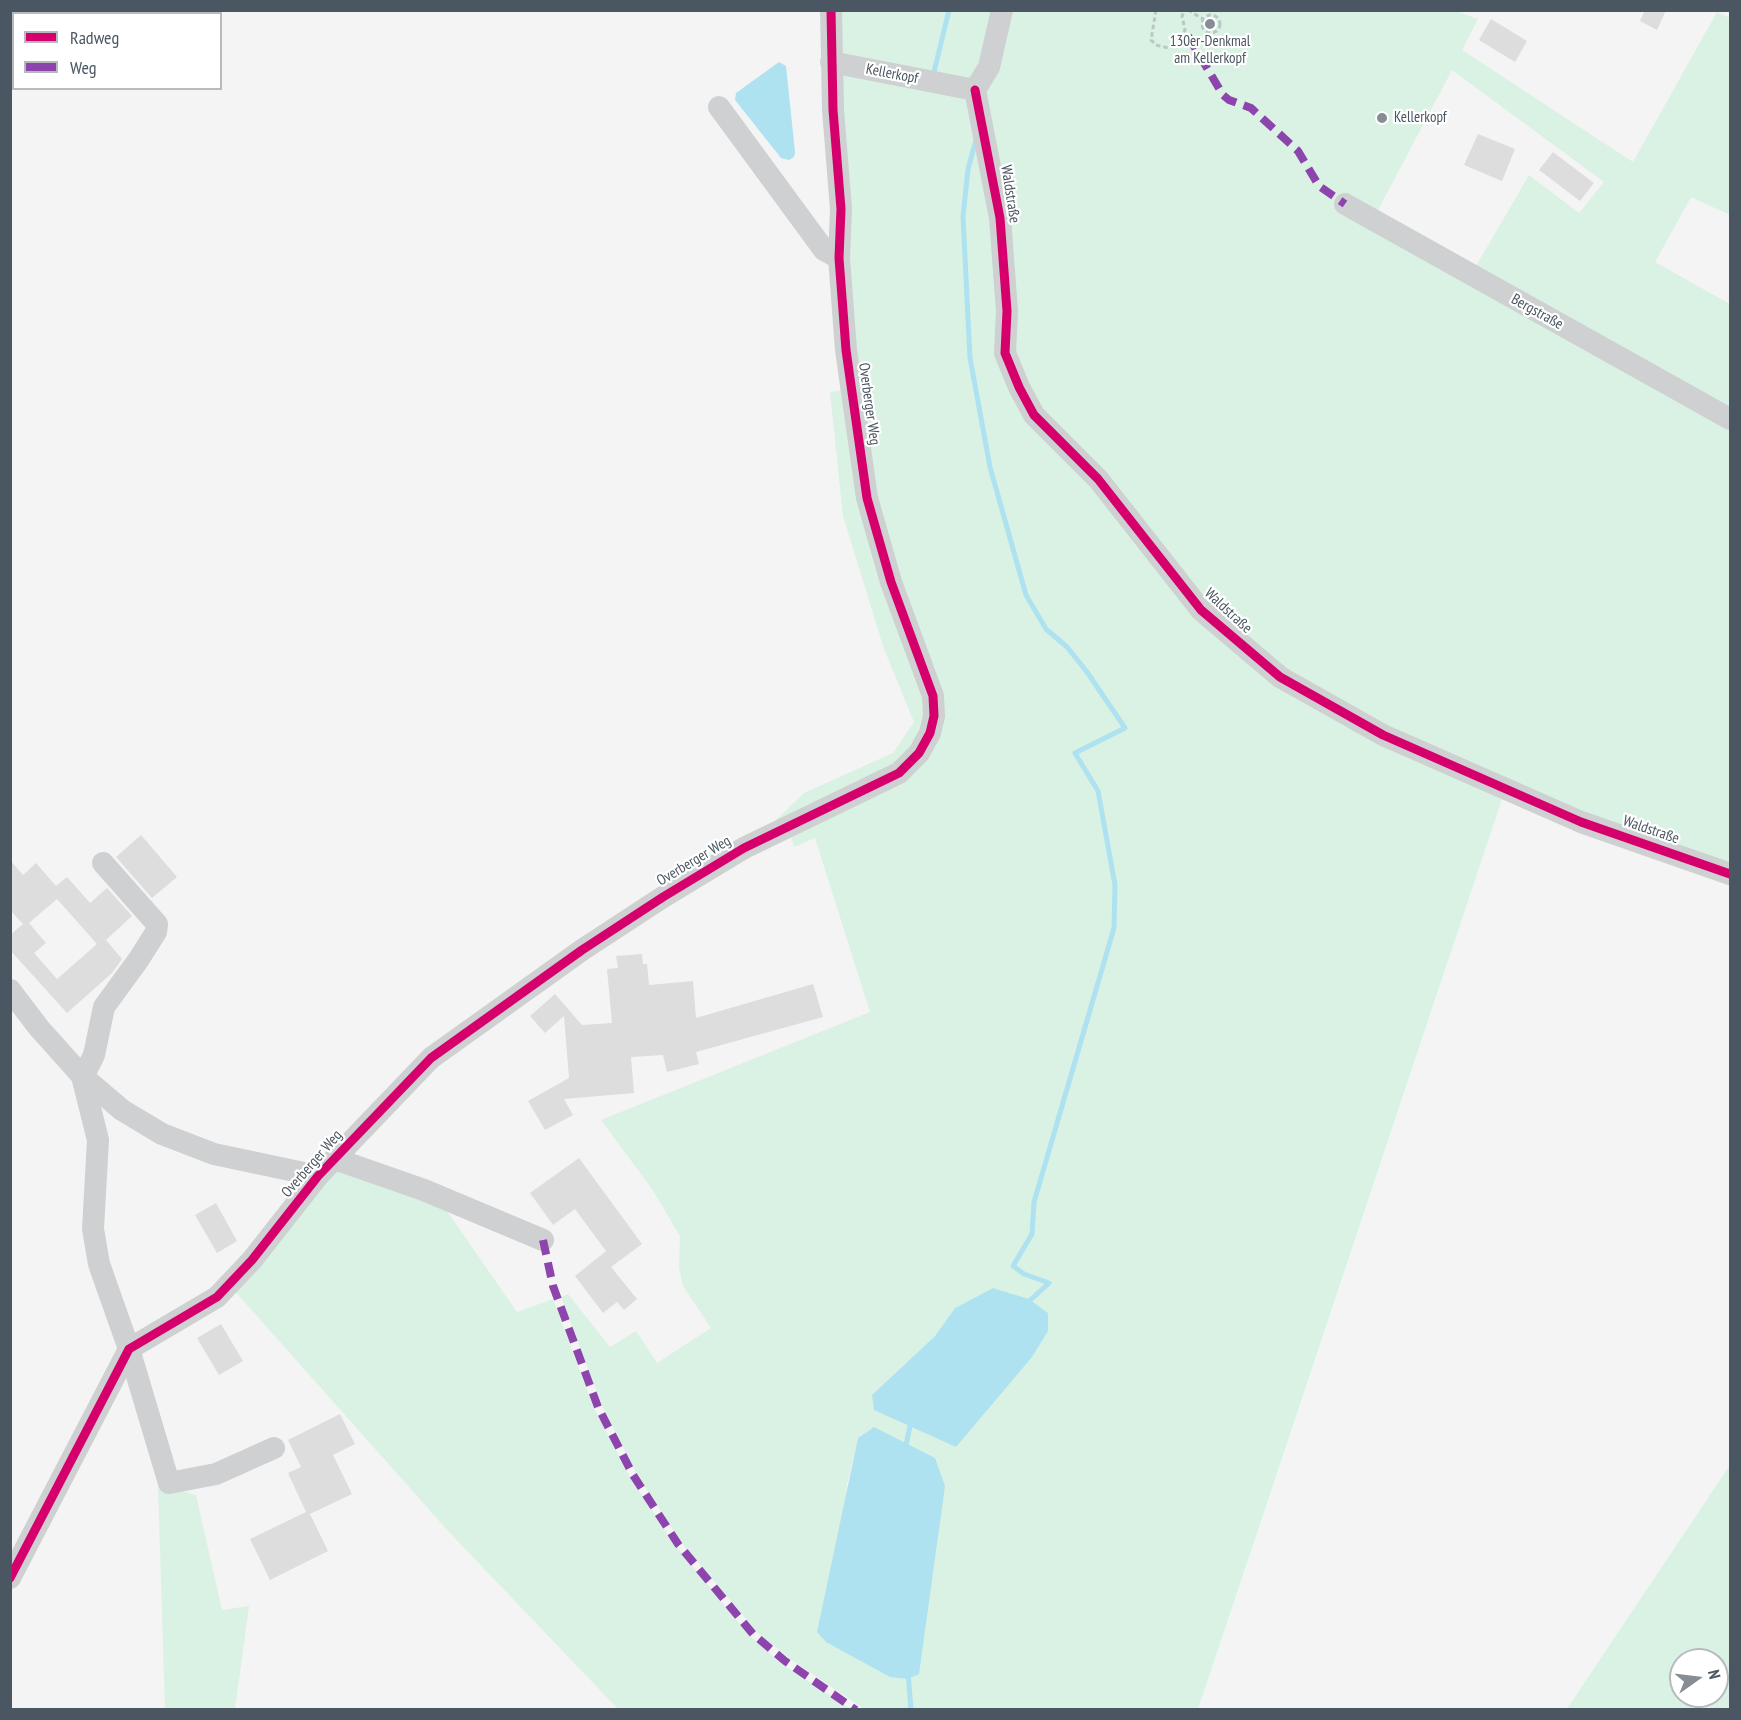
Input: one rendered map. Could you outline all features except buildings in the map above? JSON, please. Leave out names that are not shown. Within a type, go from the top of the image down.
[{"type":"street","name":"Overberger Weg","points":[[83,1076],[98,1140],[93,1229],[97,1252],[129,1349],[216,1297],[252,1260],[318,1176],[431,1058],[582,950],[663,897],[744,848],[899,773],[919,753],[930,733],[934,716],[933,696],[891,582],[867,498],[846,350],[839,258],[841,209],[831,62],[831,10]]},
{"type":"street","points":[[975,90],[989,67],[1002,10]]},
{"type":"street","name":"Kellerkopf","points":[[831,62],[975,90]]},
{"type":"street","name":"Waldstraße","points":[[975,90],[1000,218],[1007,311],[1005,353],[1019,387],[1034,416],[1098,479],[1201,610],[1280,677],[1383,735],[1581,822],[1731,874]]},
{"type":"street","points":[[719,106],[824,250],[839,258]]},
{"type":"street","name":"Bergstraße","points":[[1345,204],[1731,419]]},
{"type":"street","points":[[83,1076],[94,1055],[104,1007],[145,950],[156,932],[157,924],[103,863]]},
{"type":"street","name":"Overberger Weg","points":[[10,990],[39,1028],[83,1076],[122,1110],[162,1134],[214,1154],[318,1176]]},
{"type":"street","points":[[335,1159],[424,1190],[543,1240]]},
{"type":"street","points":[[129,1349],[169,1483],[216,1474],[274,1448]]},
{"type":"street","points":[[10,1578],[129,1349]]},
{"type":"path","points":[[1156,10],[1151,40],[1156,45],[1168,48],[1179,45],[1185,30],[1182,16],[1186,10],[1203,19]]},
{"type":"path","points":[[1210,15],[1216,16],[1220,21],[1218,29],[1213,33],[1205,31],[1202,26],[1203,19],[1210,15]]},
{"type":"green space","points":[[841,11],[998,11],[973,86],[839,56]]},
{"type":"green space","points":[[1005,11],[1456,11],[1478,19],[1462,50],[1633,162],[1717,12],[1730,18],[1730,215],[1691,197],[1655,262],[1730,304],[1730,403],[1726,413],[1475,268],[1529,175],[1579,213],[1604,182],[1452,70],[1376,214],[1730,426],[1730,863],[1478,775],[1282,674],[1203,608],[1021,386],[982,112]]},
{"type":"green space","points":[[835,67],[973,93],[1005,312],[1033,418],[1280,680],[1503,796],[1198,1709],[864,1709],[789,1658],[759,1634],[681,1542],[636,1473],[601,1403],[561,1297],[568,1294],[610,1347],[636,1331],[657,1363],[711,1328],[683,1286],[679,1268],[680,1236],[652,1189],[601,1120],[870,1012],[815,838],[794,847],[789,829],[900,775],[935,733],[892,580],[849,350]],"holes":[[[993,1288],[1029,1299],[1048,1313],[1048,1331],[956,1447],[872,1395],[935,1336],[955,1308]],[[874,1427],[845,1493],[858,1438]]]},
{"type":"green space","points":[[845,390],[931,715],[896,769],[787,822],[775,821],[804,793],[893,753],[914,722],[884,649],[843,516],[830,392]]},
{"type":"green space","points":[[335,1166],[442,1204],[517,1312],[553,1299],[593,1406],[630,1477],[675,1545],[749,1635],[779,1662],[851,1709],[618,1709],[449,1532],[232,1288]]},
{"type":"green space","points":[[1730,1465],[1730,1709],[1567,1709]]},
{"type":"green space","points":[[158,1485],[196,1495],[222,1610],[249,1606],[235,1709],[165,1709]]},
{"type":"water","points":[[779,62],[786,66],[795,152],[794,157],[789,160],[781,158],[735,100],[736,93]]},
{"type":"water","points":[[993,1288],[1029,1299],[1048,1313],[1048,1331],[1032,1357],[956,1447],[874,1410],[872,1395],[935,1336],[955,1308]]},
{"type":"water","points":[[874,1427],[935,1458],[945,1486],[919,1674],[908,1679],[890,1677],[826,1642],[817,1632],[858,1438]]},
{"type":"waterway","points":[[934,72],[949,10]]},
{"type":"waterway","points":[[976,140],[968,169],[963,217],[970,358],[990,467],[1026,595],[1046,629],[1067,647],[1087,672],[1125,728],[1075,753],[1098,791],[1115,885],[1114,928],[1034,1202],[1032,1234],[1013,1266],[1024,1274],[1049,1283],[1026,1304]]},
{"type":"waterway","points":[[905,1450],[911,1421]]},
{"type":"waterway","points":[[908,1672],[911,1710]]},
{"type":"marked path","points":[[1188,36],[1223,95],[1229,100],[1251,108],[1298,151],[1319,186],[1345,204]]},
{"type":"marked path","points":[[543,1240],[553,1286],[598,1407],[633,1475],[678,1544],[753,1634],[785,1661],[856,1710]]},
{"type":"cycle path","points":[[10,1578],[129,1349],[217,1297],[252,1260],[318,1176],[431,1058],[582,950],[663,897],[744,848],[899,773],[919,753],[930,733],[934,716],[933,696],[891,582],[867,498],[846,350],[839,258],[841,209],[833,110],[831,10]]},
{"type":"cycle path","points":[[975,90],[1000,218],[1007,311],[1005,353],[1019,387],[1034,415],[1098,479],[1201,610],[1280,677],[1383,735],[1581,822],[1730,874]]},
{"type":"place","name":"130er-Denkmal am Kellerkopf","points":[[1210,24]]},
{"type":"place","name":"Kellerkopf","points":[[1382,118]]}]
